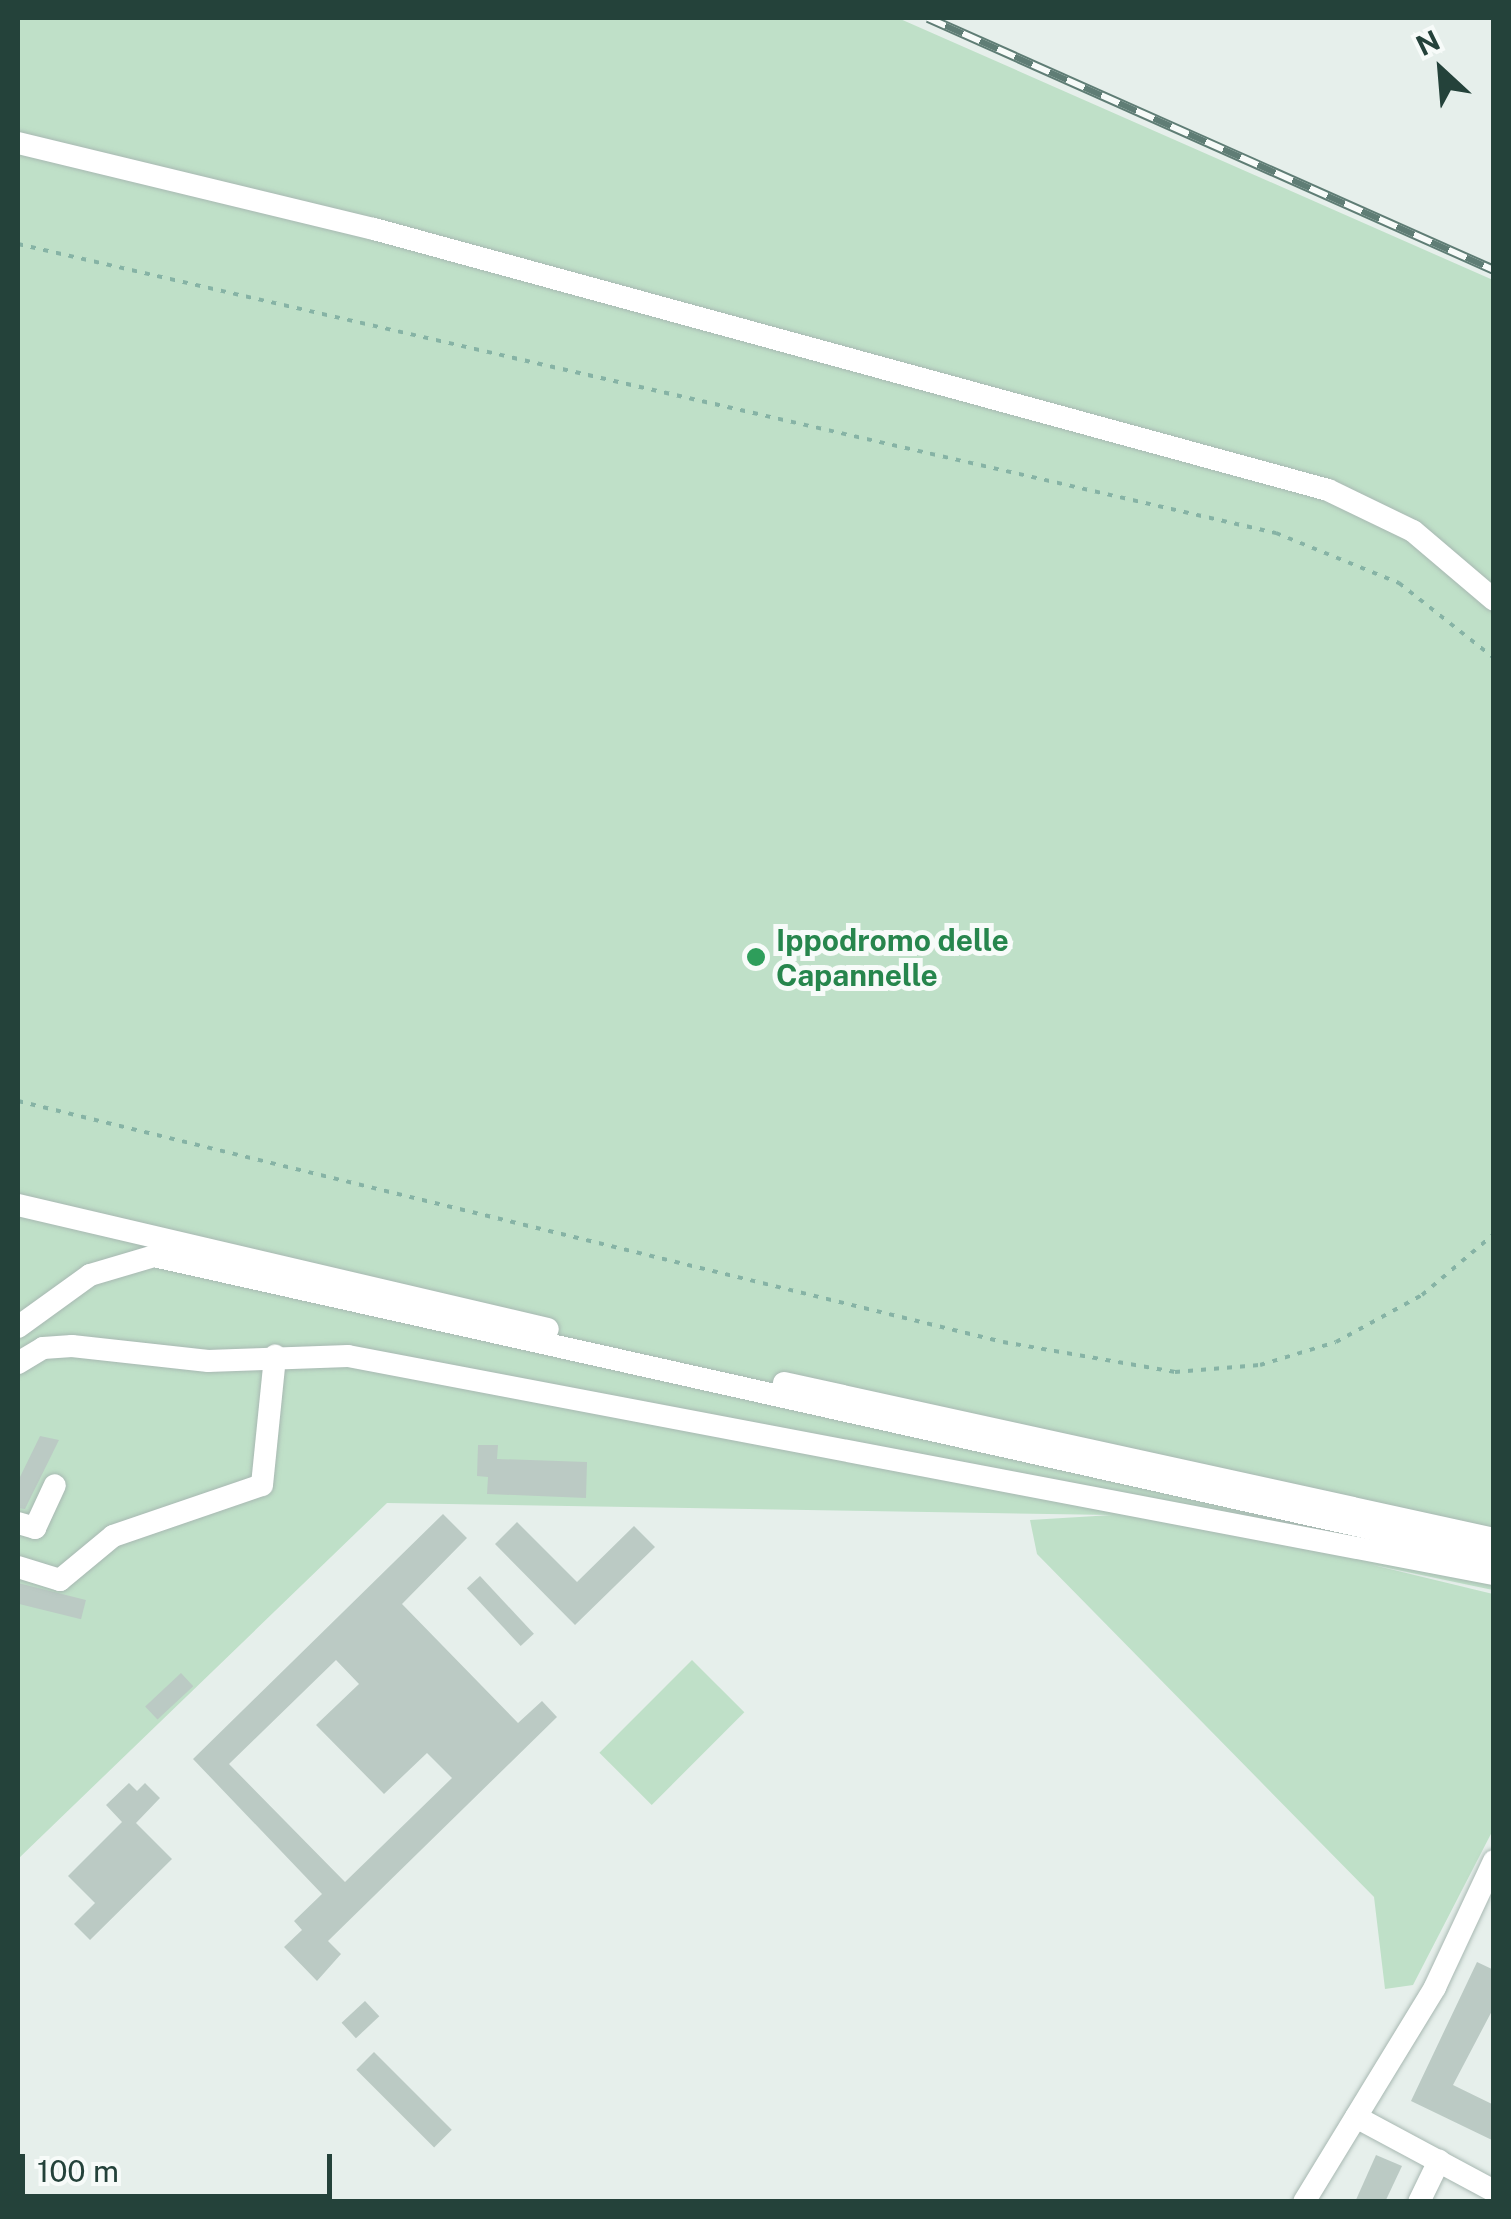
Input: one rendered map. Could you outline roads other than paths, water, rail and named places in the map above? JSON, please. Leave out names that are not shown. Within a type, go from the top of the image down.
[{"type":"lane","points":[[18,143],[374,229],[1328,490],[1412,531],[1494,600]]},
{"type":"lane","points":[[18,1205],[1494,1539]]},
{"type":"lane","points":[[18,1327],[90,1276],[154,1256],[1494,1556]]},
{"type":"lane","points":[[18,1363],[43,1348],[72,1346],[208,1361],[348,1356],[540,1388],[1494,1574]]},
{"type":"lane","points":[[18,1567],[60,1580],[114,1536],[262,1485],[274,1356]]},
{"type":"lane","points":[[18,1523],[35,1528],[54,1485]]},
{"type":"lane","points":[[1304,2202],[1486,1897],[1494,1861]]},
{"type":"lane","points":[[1356,2116],[1494,2191]]},
{"type":"lane","points":[[1419,2202],[1439,2161]]},
{"type":"railway","points":[[928,18],[1494,270]]},
{"type":"place","name":"Ippodromo delle Capannelle","points":[[756,957]]}]
